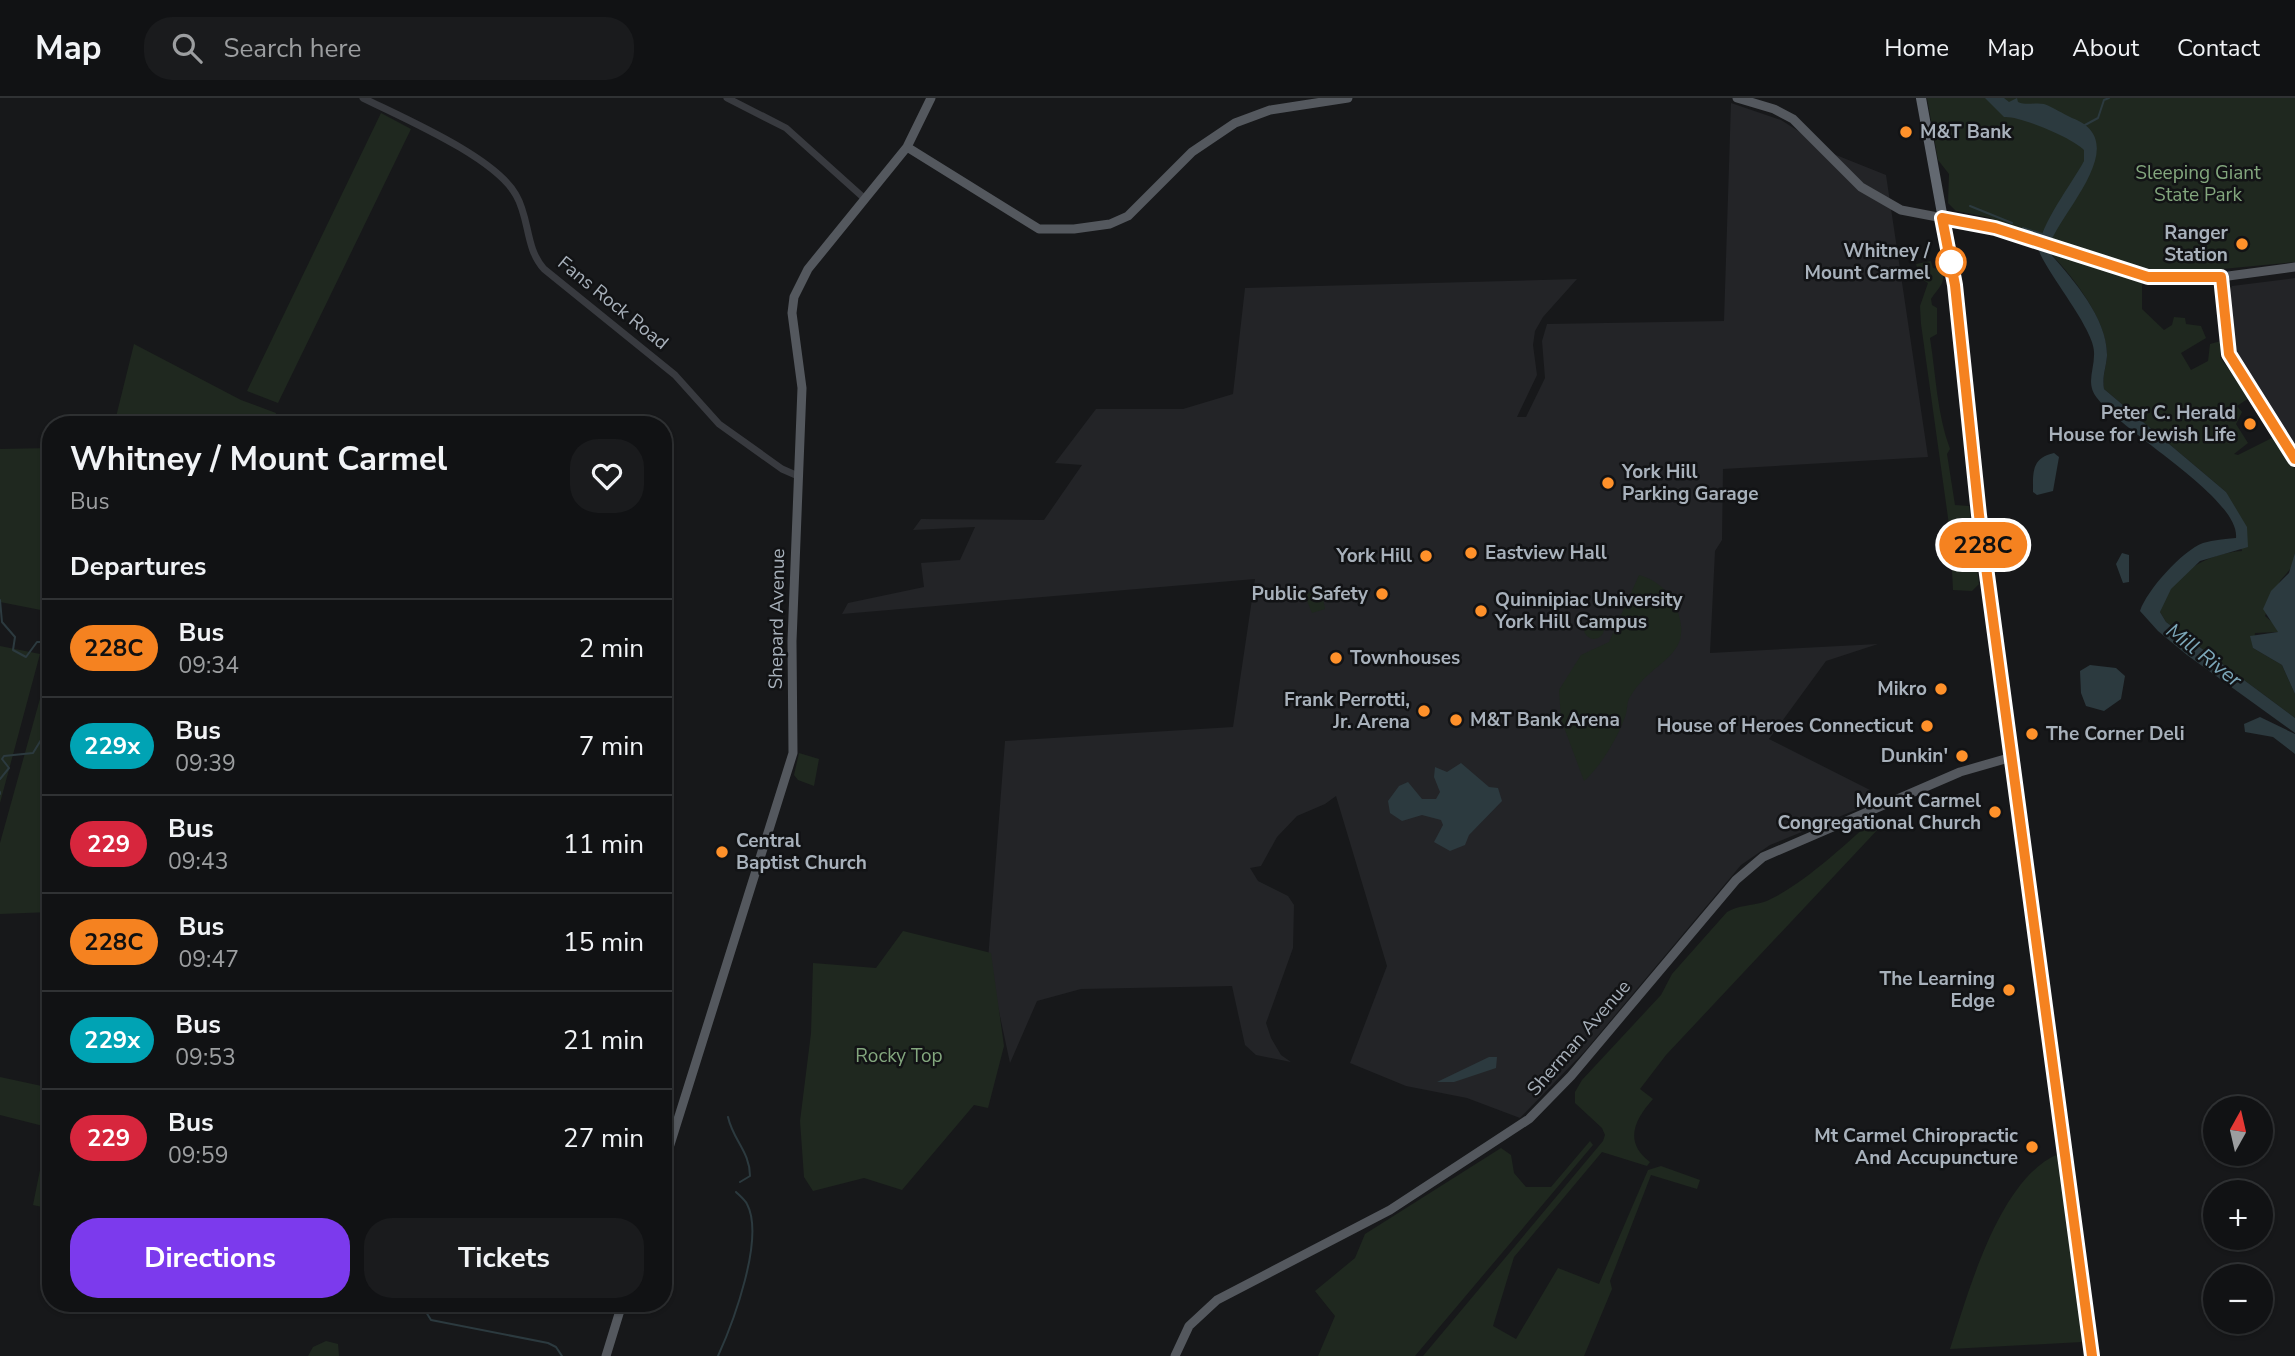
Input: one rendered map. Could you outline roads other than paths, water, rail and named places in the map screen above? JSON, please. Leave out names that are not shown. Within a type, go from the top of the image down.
[{"type":"highway","points":[[1921,98],[1955,285],[1979,515],[2092,1356]]},
{"type":"main road","name":"Shepard Avenue","points":[[672,1138],[793,753],[792,641],[802,371],[792,313],[794,297],[803,277],[907,148],[931,98]]},
{"type":"main road","points":[[907,148],[1039,229],[1074,229],[1110,224],[1128,216],[1192,152],[1246,118],[1270,110],[1348,98]]},
{"type":"main road","points":[[1737,98],[1774,109],[1793,119],[1854,181],[1879,200],[1901,210],[1995,228],[2158,278],[2221,277],[2295,267]]},
{"type":"main road","name":"Sherman Avenue","points":[[1175,1356],[1189,1326],[1217,1300],[1381,1215],[1529,1119],[1572,1076],[1745,871],[1777,849],[1986,762],[2012,757]]},
{"type":"main road","points":[[606,1356],[620,1312]]},
{"type":"street","name":"Fans Rock Road","points":[[363,98],[496,170],[518,197],[533,254],[544,269],[676,375],[719,424],[782,468],[798,476]]},
{"type":"street","points":[[727,98],[786,128],[865,199]]},
{"type":"water","name":"Mill River","points":[[1985,98],[2004,98],[2009,102],[2017,98],[2021,103],[2044,104],[2090,130],[2097,145],[2094,163],[2048,251],[2086,299],[2101,327],[2107,356],[2104,389],[2226,492],[2247,527],[2248,547],[2200,561],[2171,589],[2160,612],[2166,622],[2295,718],[2295,733],[2187,655],[2158,631],[2140,611],[2157,582],[2185,554],[2203,543],[2236,538],[2232,522],[2220,504],[2201,486],[2111,413],[2093,392],[2091,381],[2094,352],[2091,340],[2039,250],[2040,240],[2050,217],[2084,161],[2084,150],[2045,128],[2004,117]]},
{"type":"water","points":[[2054,453],[2059,457],[2053,491],[2037,495],[2033,492],[2035,466],[2041,458]]},
{"type":"water","points":[[2122,553],[2129,555],[2129,582],[2123,583],[2116,564]]},
{"type":"water","points":[[2295,553],[2295,694],[2282,665],[2253,648],[2250,636],[2278,632],[2263,609],[2271,591],[2289,573]]},
{"type":"water","points":[[2090,665],[2116,668],[2125,676],[2121,699],[2104,711],[2086,706],[2081,693],[2080,671]]},
{"type":"water","points":[[2260,717],[2295,734],[2295,754],[2273,737],[2245,732],[2244,724]]},
{"type":"water","points":[[1461,763],[1489,787],[1498,788],[1502,801],[1469,835],[1465,845],[1450,851],[1434,842],[1443,825],[1441,820],[1422,815],[1402,821],[1390,813],[1388,801],[1399,786],[1408,782],[1422,799],[1436,799],[1440,792],[1434,777],[1435,767],[1447,772]]},
{"type":"water","points":[[1489,1057],[1497,1057],[1496,1068],[1454,1082],[1437,1082]]},
{"type":"waterway","points":[[2085,125],[2098,118],[2104,100],[2109,98]]},
{"type":"waterway","points":[[1970,206],[2012,223]]},
{"type":"waterway","points":[[2023,228],[2042,234]]},
{"type":"waterway","points":[[0,600],[2,622],[15,637],[13,650],[26,657],[37,642],[42,642]]},
{"type":"waterway","points":[[0,779],[9,768],[2,759],[4,756],[33,753],[42,741]]},
{"type":"waterway","points":[[728,1117],[749,1168],[750,1176],[740,1182]]},
{"type":"waterway","points":[[718,1356],[739,1302],[750,1258],[752,1219],[747,1204],[736,1192]]},
{"type":"waterway","points":[[426,1312],[431,1320],[548,1343],[556,1347],[562,1356]]},
{"type":"place","name":"M&T Bank","points":[[1906,132]]},
{"type":"place","name":"Ranger Station","points":[[2242,244]]},
{"type":"place","name":"Whitney / Mount Carmel","points":[[1951,262]]},
{"type":"place","name":"Peter C. Herald House for Jewish Life","points":[[2250,424]]},
{"type":"place","name":"York Hill Parking Garage","points":[[1608,483]]},
{"type":"place","name":"Eastview Hall","points":[[1471,553]]},
{"type":"place","name":"York Hill","points":[[1426,556]]},
{"type":"place","name":"Public Safety","points":[[1382,594]]},
{"type":"place","name":"Quinnipiac University York Hill Campus","points":[[1481,611]]},
{"type":"place","name":"Townhouses","points":[[1336,658]]},
{"type":"place","name":"Mikro","points":[[1941,689]]},
{"type":"place","name":"Frank Perrotti, Jr. Arena","points":[[1424,711]]},
{"type":"place","name":"M&T Bank Arena","points":[[1456,720]]},
{"type":"place","name":"House of Heroes Connecticut","points":[[1927,726]]},
{"type":"place","name":"The Corner Deli","points":[[2032,734]]},
{"type":"place","name":"Dunkin'","points":[[1962,756]]},
{"type":"place","name":"Mount Carmel Congregational Church","points":[[1995,812]]},
{"type":"place","name":"Central Baptist Church","points":[[722,852]]},
{"type":"place","name":"The Learning Edge","points":[[2009,990]]},
{"type":"place","name":"Mt Carmel Chiropractic And Accupuncture","points":[[2032,1147]]},
{"type":"park label","name":"Sleeping Giant State Park","points":[[2198,184]]},
{"type":"park label","name":"Rocky Top","points":[[899,1056]]}]
